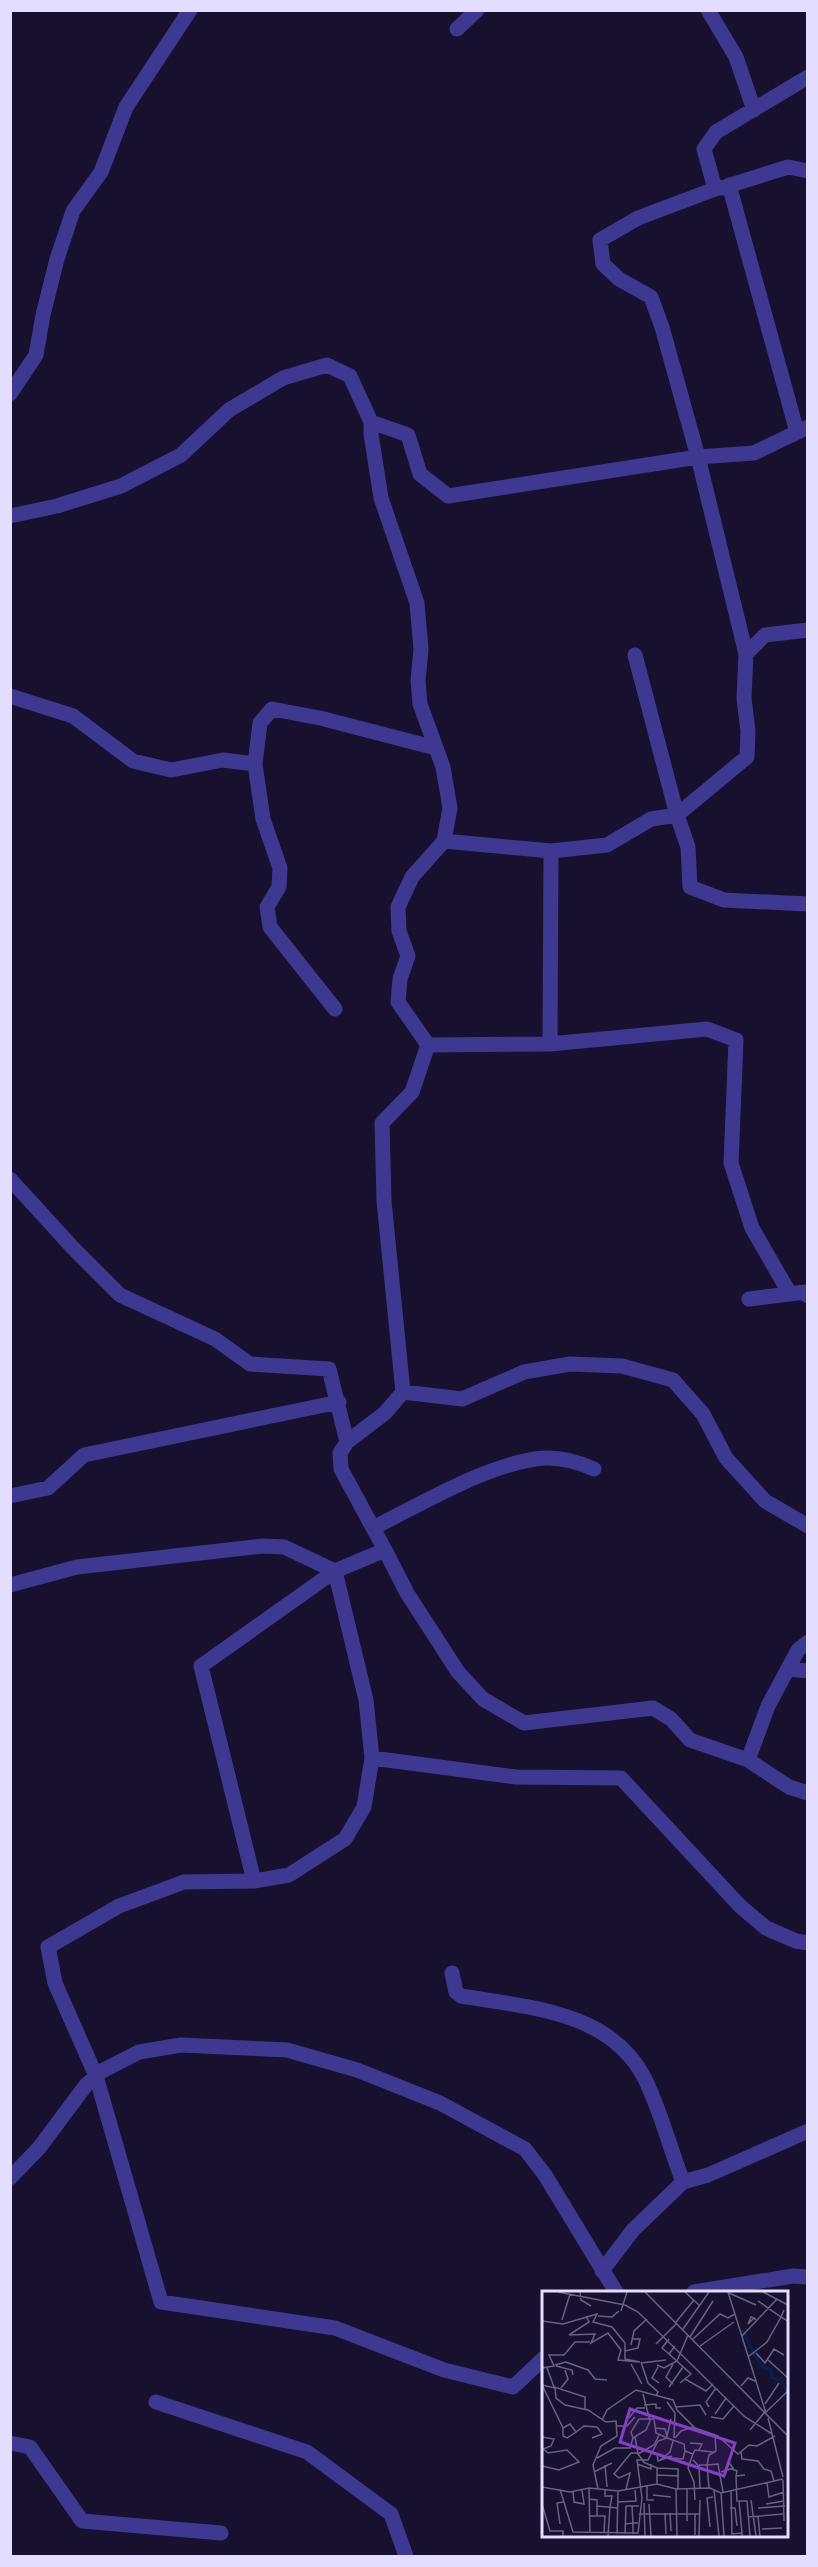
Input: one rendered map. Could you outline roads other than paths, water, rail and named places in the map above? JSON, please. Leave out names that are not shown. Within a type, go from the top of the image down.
[{"type":"street","points":[[10,394],[36,355],[54,271],[73,211],[101,172],[126,108],[190,10]]},
{"type":"street","points":[[457,29],[477,10]]},
{"type":"street","points":[[708,10],[736,57],[754,110]]},
{"type":"street","points":[[371,422],[408,435],[420,474],[448,496],[698,456],[754,453],[802,430],[722,187],[704,149],[716,132],[807,77]]},
{"type":"street","points":[[444,841],[551,851],[607,844],[651,819],[677,815],[747,757],[748,731],[744,698],[746,654],[698,456],[662,327],[651,297],[619,279],[603,264],[600,240],[638,218],[722,187],[788,167],[807,171]]},
{"type":"street","points":[[10,516],[57,506],[121,486],[181,455],[230,410],[283,378],[327,365],[350,376],[371,422],[370,434],[381,498],[417,603],[421,649],[418,681],[420,704],[442,767],[450,808],[444,841],[412,877],[398,908],[399,931],[408,956],[400,979],[398,1002],[428,1045]]},
{"type":"street","points":[[746,654],[765,635],[807,630]]},
{"type":"street","points":[[635,655],[677,815],[688,848],[690,887],[724,900],[807,904]]},
{"type":"street","points":[[10,696],[73,716],[133,761],[171,770],[223,760],[255,764]]},
{"type":"street","points":[[335,1009],[270,927],[267,907],[279,887],[280,868],[263,819],[255,764],[260,723],[272,709],[320,718],[436,748]]},
{"type":"street","points":[[550,1044],[551,851]]},
{"type":"street","points":[[428,1045],[550,1044],[707,1029],[736,1040],[731,1163],[752,1228],[790,1294]]},
{"type":"street","points":[[428,1045],[412,1092],[382,1123],[384,1201],[403,1392],[385,1413],[347,1442],[340,1454],[341,1469],[407,1593],[458,1671],[483,1699],[524,1723],[653,1708],[671,1719],[690,1740],[748,1760],[789,1787],[807,1793]]},
{"type":"street","points":[[10,1179],[120,1295],[215,1339],[250,1364],[329,1369],[339,1402],[347,1442]]},
{"type":"street","points":[[749,1299],[805,1292],[807,1296]]},
{"type":"street","points":[[403,1392],[462,1399],[524,1372],[570,1364],[622,1366],[673,1380],[703,1414],[726,1458],[765,1501],[807,1526]]},
{"type":"street","points":[[10,1496],[48,1488],[84,1455],[339,1402]]},
{"type":"street","points":[[373,1528],[492,1471],[536,1458],[575,1461],[594,1469]]},
{"type":"street","points":[[10,1585],[77,1567],[263,1546],[284,1547],[335,1571]]},
{"type":"street","points":[[255,1881],[201,1666],[335,1571],[385,1550]]},
{"type":"street","points":[[335,1571],[366,1700],[372,1758],[364,1807],[345,1839],[289,1875],[255,1881],[184,1882],[119,1906],[48,1947],[55,1983],[96,2076],[161,2302],[335,2328],[444,2370],[513,2386],[542,2359]]},
{"type":"street","points":[[748,1760],[768,1706],[798,1650],[807,1642]]},
{"type":"street","points":[[788,1670],[807,1671]]},
{"type":"street","points":[[372,1758],[516,1777],[621,1778],[740,1906],[766,1928],[796,1941],[807,1943]]},
{"type":"street","points":[[452,1973],[456,1992],[461,1995],[539,2008],[581,2021],[613,2040],[644,2077],[683,2182]]},
{"type":"street","points":[[10,2178],[39,2148],[86,2085],[96,2076],[139,2052],[181,2045],[287,2050],[357,2070],[441,2103],[525,2148],[545,2175],[614,2291]]},
{"type":"street","points":[[602,2271],[633,2230],[683,2182],[708,2175],[807,2131]]},
{"type":"street","points":[[700,2291],[793,2276],[807,2277]]},
{"type":"street","points":[[156,2402],[307,2452],[391,2514],[406,2556]]},
{"type":"street","points":[[10,2444],[30,2447],[82,2521],[221,2533]]}]
